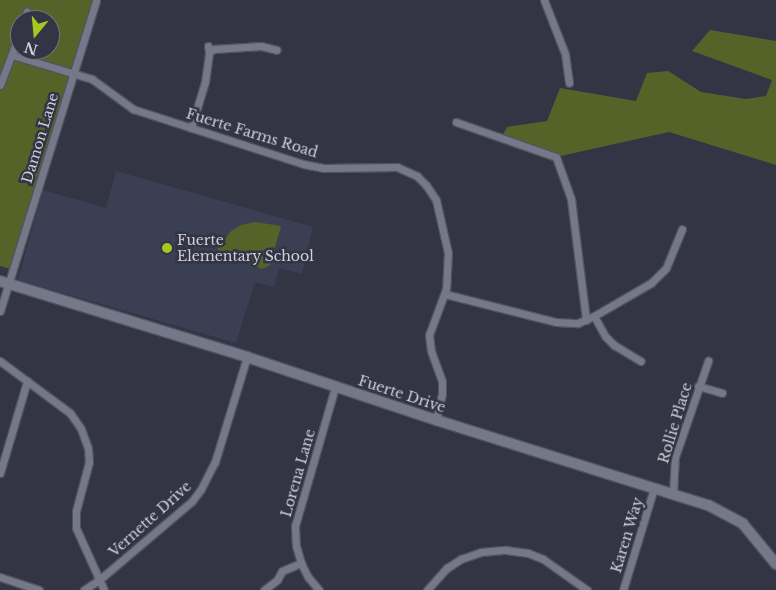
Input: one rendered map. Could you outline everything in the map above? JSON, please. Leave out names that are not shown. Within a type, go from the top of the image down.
[{"type":"street","name":"Damon Lane","points":[[0,311],[4,283],[96,0]]},
{"type":"street","points":[[544,0],[565,54],[569,83]]},
{"type":"street","points":[[191,128],[206,82],[209,49],[261,46],[277,50]]},
{"type":"street","points":[[0,85],[10,60]]},
{"type":"street","name":"Fuerte Farms Road","points":[[29,60],[97,82],[120,102],[133,109],[311,166],[338,168],[381,166],[402,168],[412,173],[426,185],[433,195],[442,222],[448,260],[444,294],[429,335],[431,351],[442,381],[442,394],[436,420]]},
{"type":"street","points":[[456,122],[556,157],[571,199],[586,320]]},
{"type":"street","points":[[444,294],[556,322],[570,323],[586,320],[651,284],[663,272],[682,229]]},
{"type":"street","name":"Fuerte Drive","points":[[4,283],[247,357],[436,420],[708,505],[743,524],[776,564]]},
{"type":"street","points":[[594,316],[610,340],[641,360]]},
{"type":"street","name":"Vernette Drive","points":[[84,590],[99,580],[192,502],[202,489],[215,462],[247,357]]},
{"type":"street","points":[[0,361],[70,413],[84,435],[89,455],[88,469],[77,505],[75,522],[77,534],[104,590]]},
{"type":"street","name":"Rollie Place","points":[[673,494],[675,457],[708,361]]},
{"type":"street","points":[[0,473],[27,381]]},
{"type":"street","points":[[698,386],[722,393]]},
{"type":"street","name":"Lorena Lane","points":[[319,590],[301,563],[295,539],[296,520],[336,387]]},
{"type":"street","name":"Karen Way","points":[[623,590],[654,488]]},
{"type":"street","points":[[426,590],[447,568],[461,559],[481,552],[506,550],[543,559],[587,590]]},
{"type":"street","points":[[264,590],[278,580],[282,572],[301,563]]},
{"type":"street","points":[[0,577],[39,590]]},
{"type":"shaded area","name":"Fuerte Elementary School","points":[[116,171],[313,227],[302,274],[279,268],[274,287],[255,282],[236,343],[18,280],[43,190],[106,208]]},
{"type":"green space","points":[[0,0],[93,0],[13,270],[0,266]]},
{"type":"green space","points":[[710,30],[776,41],[776,165],[669,132],[556,157],[501,138],[507,127],[547,121],[560,88],[636,101],[647,73],[668,71],[701,92],[746,99],[766,96],[772,80],[692,51]]},
{"type":"green space","points":[[255,222],[281,226],[270,265],[262,269],[217,250],[230,232],[241,225]]},
{"type":"place","name":"Fuerte Elementary School","points":[[167,248]]}]
